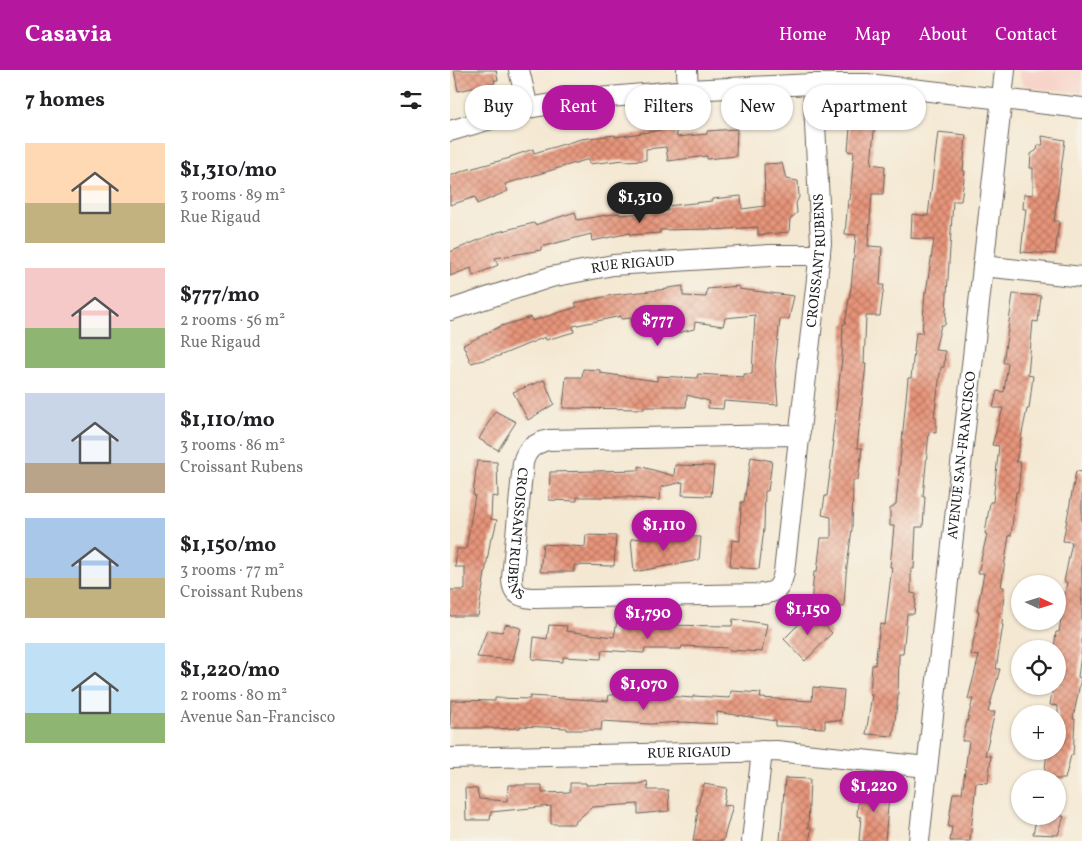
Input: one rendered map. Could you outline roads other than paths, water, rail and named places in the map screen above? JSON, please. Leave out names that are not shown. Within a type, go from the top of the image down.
[{"type":"street","points":[[519,70],[523,85]]},
{"type":"street","points":[[687,70],[688,85]]},
{"type":"street","name":"AVENUE SAN-FRANCISCO","points":[[918,841],[1005,70]]},
{"type":"street","points":[[711,89],[814,84],[854,77],[1001,100],[1082,108]]},
{"type":"street","name":"CROISSANT RUBENS","points":[[800,437],[786,435],[552,440],[536,444],[526,452],[523,463],[512,578],[514,592],[521,596],[532,598],[761,594],[777,590],[781,584],[784,572],[800,437],[820,255],[821,231],[814,84]]},
{"type":"street","points":[[532,107],[583,99],[625,95]]},
{"type":"street","points":[[450,131],[465,127]]},
{"type":"street","name":"RUE RIGAUD","points":[[450,310],[551,277],[613,265],[770,255],[820,255]]},
{"type":"street","points":[[983,266],[1082,277]]},
{"type":"street","points":[[752,841],[762,751]]},
{"type":"street","name":"RUE RIGAUD","points":[[450,758],[762,751],[927,767]]}]
